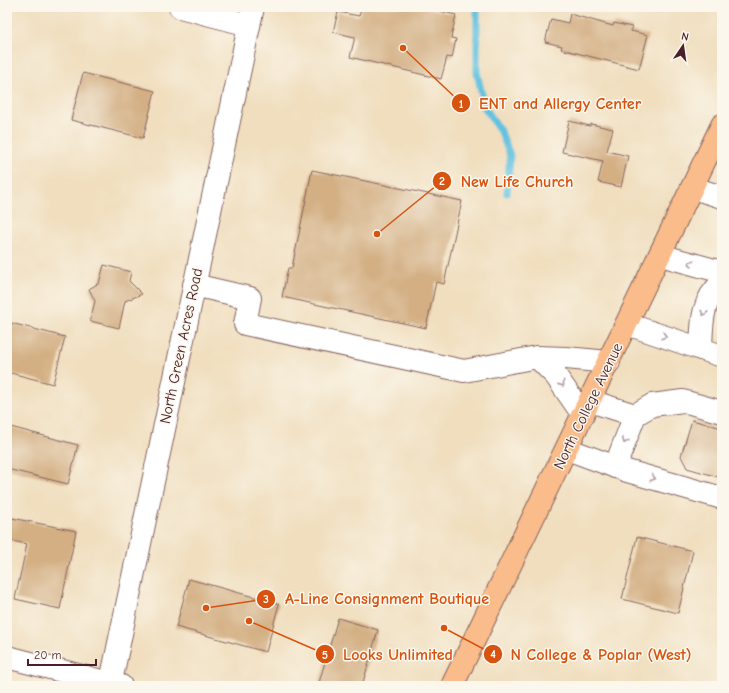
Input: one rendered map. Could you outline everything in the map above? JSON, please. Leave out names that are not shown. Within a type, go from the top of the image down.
[{"type":"main road","name":"North College Avenue","points":[[452,686],[722,125]]},
{"type":"street","points":[[180,7],[251,16]]},
{"type":"street","name":"North Green Acres Road","points":[[114,685],[194,285],[251,16]]},
{"type":"street","points":[[693,188],[722,197]]},
{"type":"street","points":[[660,255],[722,272]]},
{"type":"street","points":[[701,348],[703,312],[714,290],[722,283]]},
{"type":"street","points":[[194,285],[250,298],[245,324],[456,370],[464,371],[537,357],[609,362]]},
{"type":"street","points":[[627,324],[722,356]]},
{"type":"street","points":[[537,357],[587,408],[635,415],[652,406],[683,401],[722,412]]},
{"type":"street","points":[[663,404],[681,411],[722,421]]},
{"type":"street","points":[[615,467],[635,415]]},
{"type":"street","points":[[567,449],[615,467],[722,498]]},
{"type":"street","points":[[7,657],[114,685]]},
{"type":"building","points":[[362,7],[424,7],[456,15],[451,38],[456,39],[452,58],[447,57],[441,79],[350,57],[355,37],[333,32],[338,12],[359,16]]},
{"type":"building","points":[[570,14],[613,26],[614,23],[632,27],[631,31],[648,35],[639,69],[561,49],[562,46],[545,42],[551,19],[568,23]]},
{"type":"building","points":[[83,73],[155,91],[143,138],[71,120]]},
{"type":"building","points":[[569,121],[613,129],[607,151],[628,156],[621,187],[598,182],[603,161],[562,152]]},
{"type":"building","points":[[312,170],[462,201],[444,284],[436,282],[426,328],[282,297],[288,268],[292,268]]},
{"type":"building","points":[[104,265],[131,272],[129,281],[142,294],[125,301],[119,328],[90,321],[95,301],[89,289],[99,283]]},
{"type":"building","points":[[7,322],[65,337],[53,384],[7,372]]},
{"type":"building","points":[[692,420],[722,428],[722,478],[687,468],[681,456]]},
{"type":"building","points":[[7,426],[78,445],[68,484],[7,469]]},
{"type":"building","points":[[7,517],[76,531],[60,609],[15,599],[27,544],[7,540]]},
{"type":"building","points":[[637,537],[693,551],[678,613],[622,599]]},
{"type":"building","points":[[189,579],[279,604],[266,652],[176,627]]},
{"type":"building","points":[[338,618],[378,630],[362,686],[318,686]]},
{"type":"waterway","points":[[477,7],[477,73],[485,108],[501,132],[510,155],[507,193]]},
{"type":"place","name":"ENT and Allergy Center","points":[[403,48]]},
{"type":"place","name":"New Life Church","points":[[377,234]]},
{"type":"place","name":"A-Line Consignment Boutique","points":[[206,608]]},
{"type":"place","name":"Looks Unlimited","points":[[249,621]]},
{"type":"place","name":"N College & Poplar (West)","points":[[444,628]]}]
